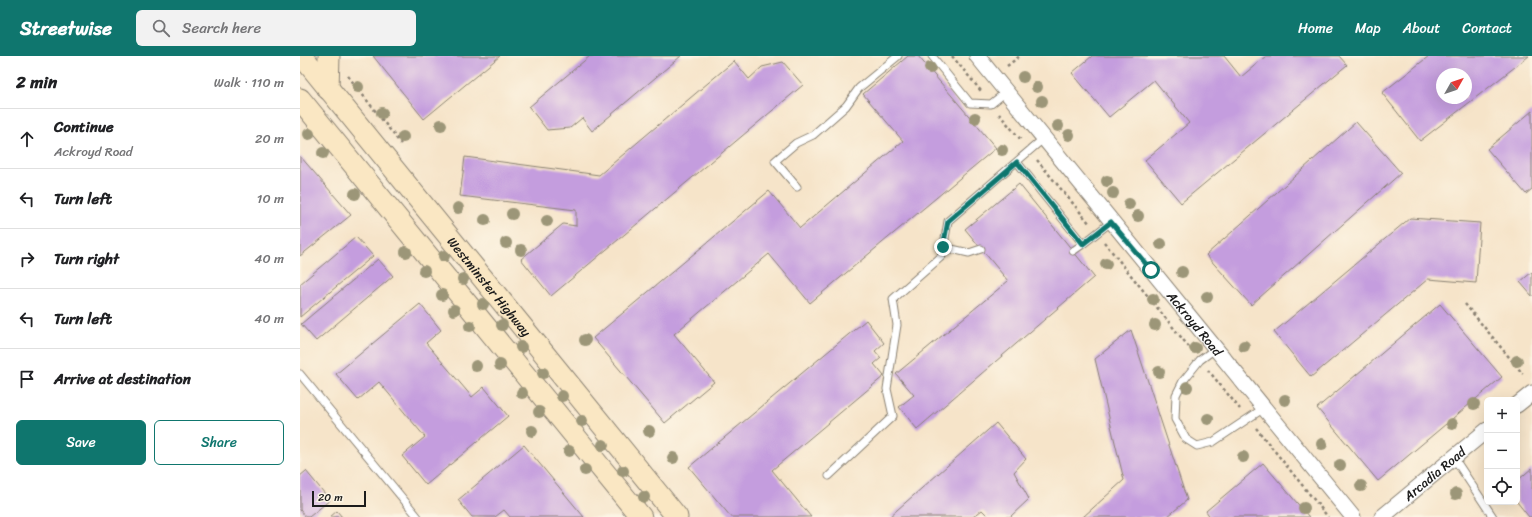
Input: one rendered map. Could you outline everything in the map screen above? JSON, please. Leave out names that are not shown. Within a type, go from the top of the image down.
[{"type":"main road","name":"Westminster Highway","points":[[302,56],[677,517]]},
{"type":"main road","points":[[328,89],[329,56]]},
{"type":"main road","points":[[300,99],[641,517]]},
{"type":"street","name":"Ackroyd Road","points":[[976,56],[1353,517]]},
{"type":"street","points":[[1520,403],[1532,393]]},
{"type":"street","name":"Arcadia Road","points":[[1382,517],[1484,433]]},
{"type":"lane","points":[[797,187],[775,161],[796,143],[813,135],[846,106],[859,88],[898,56]]},
{"type":"lane","points":[[932,56],[970,103],[992,104],[1006,92]]},
{"type":"lane","points":[[829,476],[894,416],[887,389],[897,325],[892,299],[942,256],[948,221],[1044,138]]},
{"type":"lane","points":[[1017,162],[1083,244]]},
{"type":"lane","points":[[1073,251],[1111,222]]},
{"type":"lane","points":[[943,247],[969,253],[982,249]]},
{"type":"lane","points":[[1216,349],[1200,360],[1183,381],[1176,395],[1175,419],[1186,439],[1197,446],[1212,442],[1264,408]]},
{"type":"lane","points":[[300,374],[418,517]]},
{"type":"lane","points":[[1454,458],[1494,517]]},
{"type":"path","points":[[952,56],[1060,189]]},
{"type":"path","points":[[1007,66],[1020,56]]},
{"type":"path","points":[[1465,304],[1523,374]]},
{"type":"building","points":[[373,56],[500,56],[424,119]]},
{"type":"building","points":[[590,56],[681,56],[592,131],[582,118],[570,128],[547,130],[529,107]]},
{"type":"building","points":[[908,56],[918,56],[996,148],[810,303],[769,254],[674,334],[714,382],[665,423],[593,338],[769,191],[800,228],[903,141],[863,94]]},
{"type":"building","points":[[1092,56],[1224,56],[1241,77],[1266,56],[1339,56],[1347,65],[1181,203],[1145,160],[1189,123],[1154,80],[1109,117],[1072,73]]},
{"type":"building","points":[[1429,56],[1529,56],[1472,100],[1472,68],[1436,68],[1436,104],[1467,104],[1420,141],[1382,93]]},
{"type":"building","points":[[734,61],[749,79],[762,67],[783,62],[803,85],[551,296],[521,259],[563,224],[576,226],[576,210],[460,196],[465,157],[599,175]]},
{"type":"building","points":[[1532,111],[1532,189],[1526,194],[1487,149]]},
{"type":"building","points":[[1356,122],[1401,173],[1251,305],[1206,255]]},
{"type":"building","points":[[300,156],[351,215],[300,256]]},
{"type":"building","points":[[1019,184],[1094,277],[917,429],[899,407],[914,395],[896,374],[1008,281],[965,229]]},
{"type":"building","points":[[1410,218],[1480,223],[1476,283],[1428,279],[1311,377],[1274,332]]},
{"type":"building","points":[[356,237],[373,256],[300,317],[300,284]]},
{"type":"building","points":[[378,259],[393,276],[316,341],[301,324]]},
{"type":"building","points":[[1532,272],[1532,296],[1520,282]]},
{"type":"building","points":[[420,304],[441,330],[426,343],[472,397],[484,387],[508,416],[426,485],[402,456],[425,437],[379,382],[358,400],[336,374]]},
{"type":"building","points":[[1440,304],[1502,377],[1378,481],[1317,408]]},
{"type":"building","points":[[866,320],[884,343],[875,351],[881,358],[874,364],[884,376],[772,470],[811,517],[731,517],[689,467]]},
{"type":"building","points":[[1131,330],[1187,500],[1167,517],[1083,517],[1124,480],[1095,359]]},
{"type":"building","points":[[996,423],[1026,459],[1014,472],[1029,499],[1010,517],[989,517],[982,510],[973,517],[889,517]]},
{"type":"building","points":[[524,445],[584,517],[510,517],[504,510],[495,517],[472,517],[458,500]]},
{"type":"building","points":[[1263,463],[1309,517],[1210,517],[1206,511]]},
{"type":"building","points":[[1532,468],[1532,517],[1529,517],[1519,505],[1520,478]]},
{"type":"building","points":[[306,471],[330,500],[309,517],[306,517],[300,510],[300,476]]},
{"type":"building","points":[[337,511],[342,517],[330,517]]},
{"type":"route","points":[[943,247],[948,221],[1017,162],[1083,244],[1111,222],[1151,270]]}]
